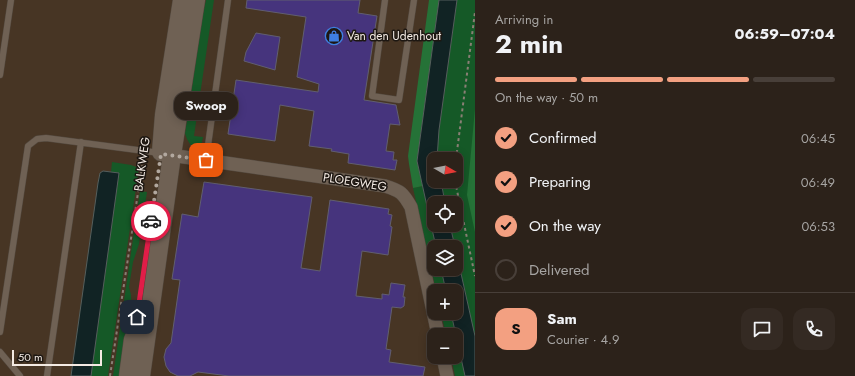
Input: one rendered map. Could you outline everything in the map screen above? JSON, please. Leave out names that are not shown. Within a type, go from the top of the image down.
[{"type":"street","name":"BALKWEG","points":[[128,376],[164,115],[182,0]]},
{"type":"street","name":"BALKWEG","points":[[141,376],[159,153],[196,0]]},
{"type":"street","name":"PLOEGWEG","points":[[159,153],[397,189],[405,196],[410,207],[436,328]]},
{"type":"street","points":[[444,364],[447,376]]},
{"type":"lane","points":[[0,75],[11,0]]},
{"type":"lane","points":[[206,160],[228,0]]},
{"type":"lane","points":[[385,0],[372,96],[399,100],[414,0]]},
{"type":"lane","points":[[0,332],[28,146],[37,138],[46,138],[159,153]]},
{"type":"lane","points":[[48,376],[80,142]]},
{"type":"lane","points":[[0,352],[20,376]]},
{"type":"path","points":[[457,152],[475,12]]},
{"type":"path","name":"BALKWEG","points":[[110,376],[159,153]]},
{"type":"path","points":[[456,188],[475,276]]},
{"type":"shaded area","points":[[0,0],[437,0],[423,141],[427,164],[427,188],[431,188],[433,196],[427,196],[427,232],[438,232],[444,240],[427,240],[427,276],[454,276],[456,284],[427,284],[427,320],[463,320],[463,318],[475,376],[0,376]]},
{"type":"shaded area","points":[[439,0],[457,0],[439,130],[437,152],[427,152],[427,188],[442,188],[444,196],[427,196],[427,206],[417,161]]},
{"type":"shaded area","points":[[103,171],[119,173],[91,376],[71,376],[98,183],[100,173]]},
{"type":"shaded area","points":[[433,232],[452,232],[453,240],[434,240]]},
{"type":"shaded area","points":[[443,276],[462,276],[475,336],[475,376],[465,376],[462,364],[463,328],[454,328],[453,320],[463,320],[463,284],[444,284]]},
{"type":"green space","points":[[206,0],[214,0],[194,136],[203,137],[200,150],[194,148],[190,144],[185,133]]},
{"type":"green space","points":[[429,0],[439,0],[417,161],[423,186],[413,188],[408,156]]},
{"type":"green space","points":[[457,0],[475,0],[475,341],[461,276],[463,276],[463,240],[452,240],[451,232],[463,232],[463,196],[442,196],[441,188],[463,188],[463,152],[436,152]]},
{"type":"green space","points":[[475,109],[475,232],[467,195]]},
{"type":"green space","points":[[112,162],[139,168],[108,376],[91,376],[119,173],[111,172]]},
{"type":"green space","points":[[423,186],[427,205],[427,232],[433,232],[435,240],[427,240],[427,251],[413,188]]},
{"type":"green space","points":[[140,191],[147,192],[139,244],[133,262],[129,287],[132,317],[123,376],[113,376]]},
{"type":"green space","points":[[433,276],[443,276],[444,284],[434,284]]},
{"type":"green space","points":[[443,320],[453,320],[454,328],[444,328]]},
{"type":"green space","points":[[452,364],[462,364],[465,376],[455,376]]},
{"type":"building","points":[[247,0],[360,0],[358,13],[377,16],[364,100],[396,105],[400,125],[390,124],[386,151],[394,152],[393,160],[397,160],[395,170],[348,163],[349,154],[331,151],[332,149],[309,146],[314,111],[280,105],[275,141],[228,134],[236,80],[318,92],[319,84],[297,77],[306,17],[246,8]]},
{"type":"building","points":[[256,33],[280,37],[275,70],[244,61],[246,52]]},
{"type":"building","points":[[204,182],[312,197],[301,268],[320,271],[330,200],[389,209],[388,214],[392,215],[390,226],[392,227],[388,255],[362,251],[356,296],[382,299],[382,294],[389,295],[391,283],[405,285],[403,297],[405,297],[404,306],[401,308],[392,307],[386,349],[391,350],[389,362],[425,367],[423,376],[229,376],[198,372],[190,376],[178,376],[170,372],[166,366],[164,357],[166,349],[171,343],[180,280],[172,279],[182,214],[198,217]]},
{"type":"way so far","points":[[151,221],[161,154],[206,160]]},
{"type":"place","name":"Van den Udenhout","points":[[334,36]]},
{"type":"place","name":"Swoop","points":[[206,160]]},
{"type":"route","points":[[137,317],[151,221]]}]
